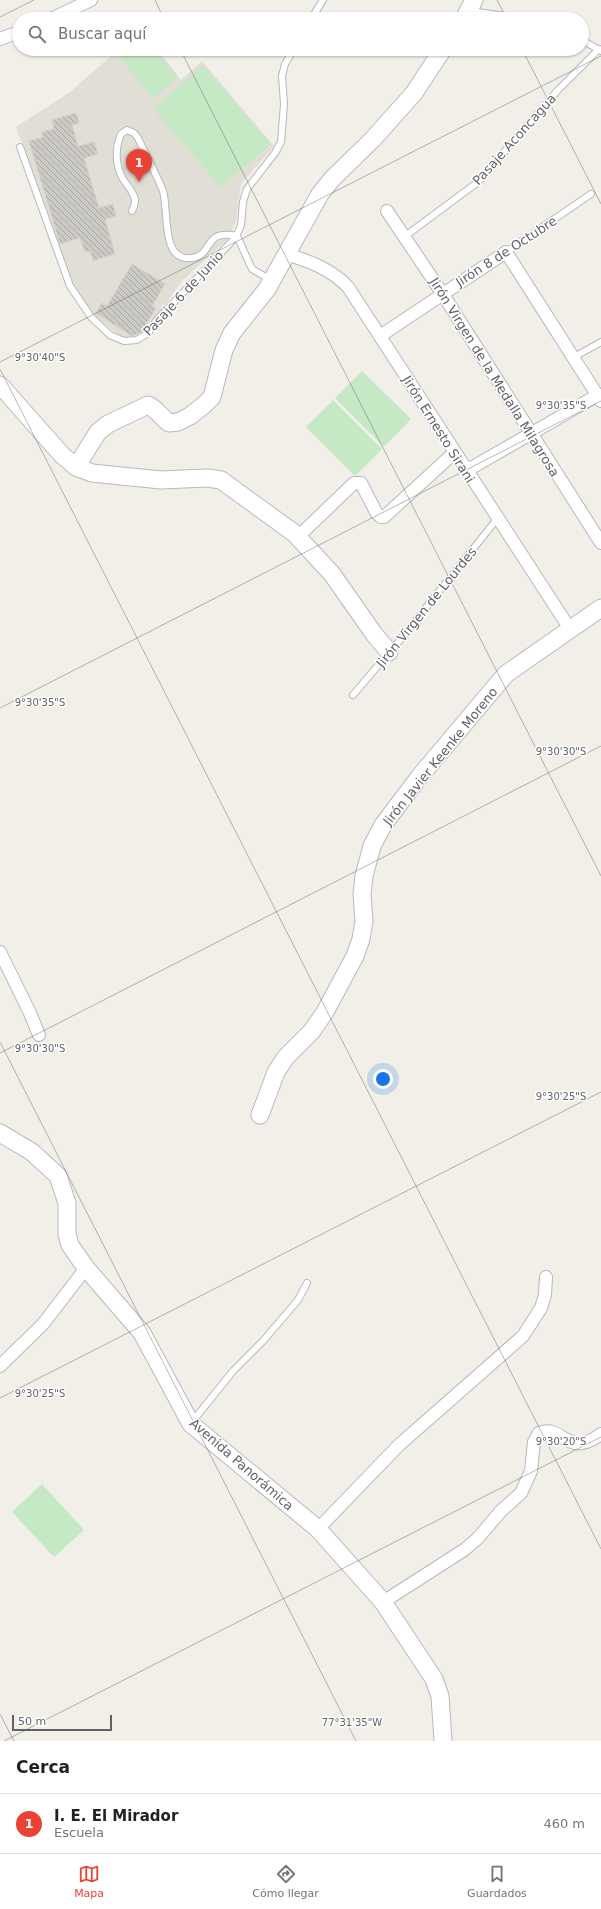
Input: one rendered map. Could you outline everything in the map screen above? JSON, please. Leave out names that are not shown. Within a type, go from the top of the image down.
[{"type":"main road","points":[[76,468],[98,432],[108,424],[148,405],[155,408],[161,417],[169,423],[178,422],[204,405],[212,397],[224,350],[232,334],[271,281],[320,194],[332,178],[373,139],[414,93],[438,56]]},
{"type":"main road","points":[[0,385],[62,455],[76,468],[92,473],[161,480],[207,478],[221,480],[294,533],[332,574],[374,634],[389,652]]},
{"type":"main road","name":"Jirón Javier Keenke Moreno","points":[[260,1115],[276,1072],[286,1057],[312,1031],[325,1012],[355,956],[361,939],[364,876],[372,846],[378,832],[399,803],[506,674],[601,608]]},
{"type":"main road","name":"Avenida Panorámica","points":[[0,1133],[32,1152],[58,1176],[67,1204],[67,1234],[70,1245],[86,1268],[142,1333],[191,1424],[318,1529],[383,1602],[434,1678],[440,1696],[442,1741]]},
{"type":"street","points":[[66,12],[91,0]]},
{"type":"street","points":[[0,39],[12,35]]},
{"type":"street","name":"Jirón Virgen de la Medalla Milagrosa","points":[[387,211],[442,293],[601,543]]},
{"type":"street","points":[[466,471],[599,398],[506,252]]},
{"type":"street","name":"Jirón 8 de Octubre","points":[[380,336],[442,293],[506,252]]},
{"type":"street","name":"Jirón Ernesto Sirani","points":[[286,254],[304,259],[337,275],[348,286],[497,519],[570,629]]},
{"type":"street","points":[[294,533],[302,533],[354,483],[360,483],[377,514],[384,517],[455,452]]},
{"type":"street","points":[[0,952],[30,1012],[39,1035]]},
{"type":"street","points":[[0,1366],[43,1324],[86,1268]]},
{"type":"street","points":[[318,1529],[399,1445],[523,1336],[541,1308],[545,1295],[546,1277]]},
{"type":"street","points":[[383,1602],[464,1550],[477,1539],[501,1511],[521,1493],[531,1470],[534,1442],[539,1433],[550,1431],[574,1444],[581,1444],[601,1434]]},
{"type":"lane","points":[[315,12],[323,0]]},
{"type":"lane","points":[[469,10],[482,12]]},
{"type":"lane","points":[[589,44],[600,50]]},
{"type":"lane","name":"Pasaje Aconcagua","points":[[404,237],[478,182],[558,90],[600,50]]},
{"type":"lane","name":"Pasaje 6 de Junio","points":[[20,147],[70,286],[91,316],[110,335],[124,341],[137,340],[148,333],[161,316],[237,236],[241,225],[243,202],[247,190],[275,153],[281,142],[284,104],[282,76],[285,64],[290,56]]},
{"type":"lane","points":[[132,212],[136,205],[135,196],[123,178],[116,152],[121,134],[127,130],[134,133],[138,138],[160,183],[165,201],[169,242],[177,255],[182,258],[196,257],[203,253],[217,236],[223,233],[237,236],[252,270],[271,281]]},
{"type":"lane","name":"Jirón 8 de Octubre","points":[[506,252],[591,194]]},
{"type":"lane","points":[[574,357],[601,342]]},
{"type":"lane","name":"Jirón Virgen de Lourdes","points":[[353,694],[497,519]]},
{"type":"lane","points":[[191,1424],[233,1371],[264,1341],[298,1300],[307,1283]]},
{"type":"shaded area","points":[[111,56],[162,56],[181,80],[202,61],[274,146],[241,184],[236,221],[228,239],[182,281],[146,332],[136,338],[126,338],[116,333],[95,316],[74,286],[16,127],[70,92]]},
{"type":"green space","points":[[118,56],[160,56],[178,77],[153,98]]},
{"type":"green space","points":[[203,66],[271,144],[221,187],[153,109]]},
{"type":"green space","points":[[362,371],[411,419],[384,447],[335,398]]},
{"type":"green space","points":[[333,400],[382,449],[355,476],[306,427]]},
{"type":"green space","points":[[42,1484],[84,1530],[54,1557],[12,1512]]},
{"type":"building","points":[[76,113],[79,123],[72,125],[78,146],[94,142],[98,154],[84,158],[99,208],[113,204],[116,216],[105,219],[115,254],[93,261],[90,251],[85,252],[80,238],[60,244],[29,141],[43,137],[42,132],[54,129],[52,120]]},
{"type":"building","points":[[132,264],[165,284],[152,306],[156,308],[141,332],[132,336],[96,313],[102,303],[107,306]]},
{"type":"place","name":"I. E. El Mirador","points":[[139,182]]}]
